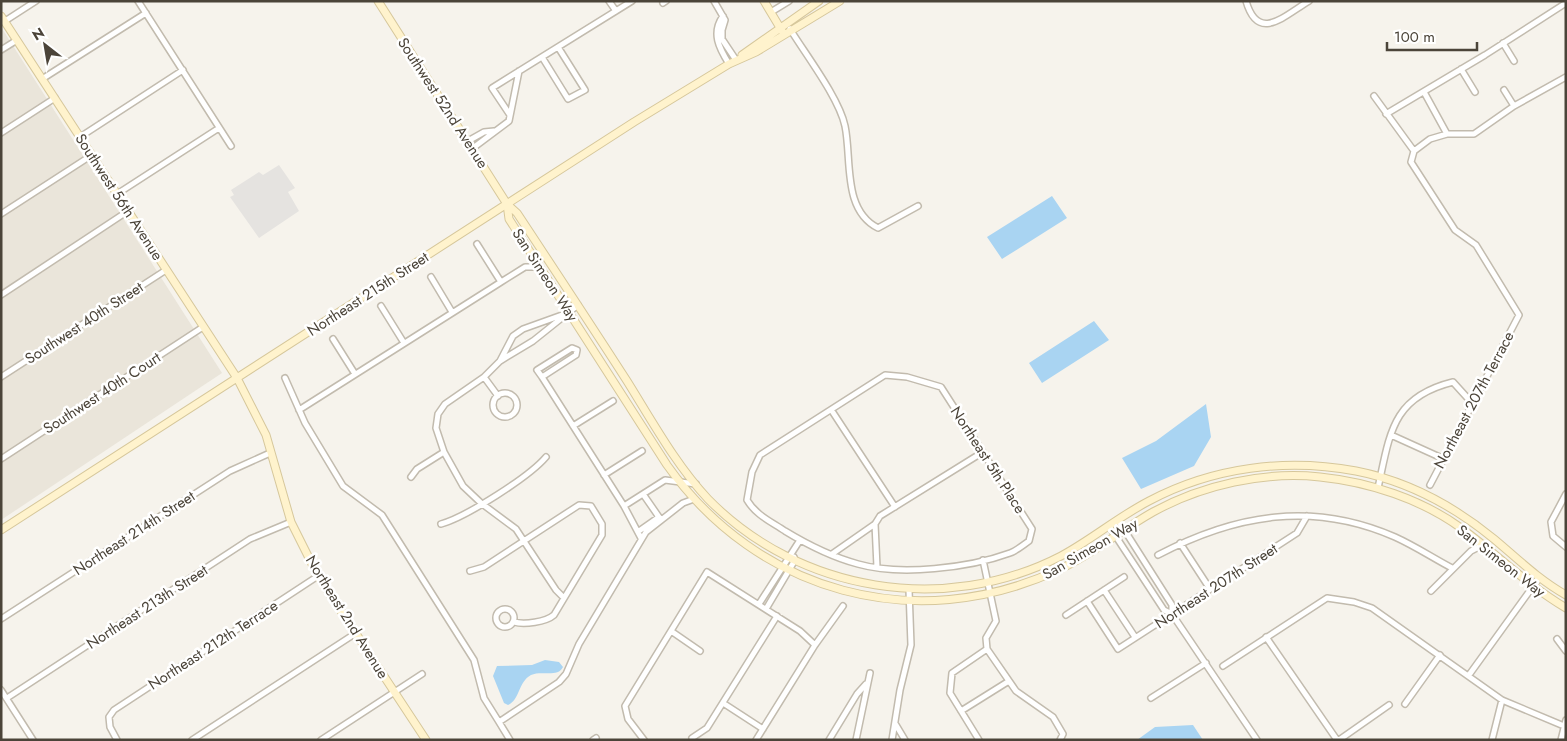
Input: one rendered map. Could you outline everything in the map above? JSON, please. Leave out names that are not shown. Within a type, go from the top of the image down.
[{"type":"street","points":[[3,19],[36,1]]},
{"type":"street","points":[[138,1],[231,146]]},
{"type":"street","name":"Southwest 52nd Avenue","points":[[378,1],[507,204]]},
{"type":"street","points":[[609,1],[616,11]]},
{"type":"street","points":[[510,115],[492,88],[632,1]]},
{"type":"street","points":[[714,1],[723,16],[716,27],[717,43],[732,62]]},
{"type":"street","points":[[764,1],[786,29],[840,112],[845,125],[851,187],[856,201],[870,224],[878,228],[918,206]]},
{"type":"street","points":[[771,12],[789,1]]},
{"type":"street","name":"Northeast 215th Street","points":[[1,530],[634,122],[732,62],[756,52],[820,1]]},
{"type":"street","name":"Northeast 215th Street","points":[[786,29],[840,1]]},
{"type":"street","points":[[1246,1],[1253,18],[1260,24],[1269,25],[1309,1]]},
{"type":"street","points":[[1386,114],[1503,44],[1566,3]]},
{"type":"street","points":[[42,78],[146,13]]},
{"type":"street","name":"Southwest 56th Avenue","points":[[3,19],[236,378]]},
{"type":"street","points":[[1,50],[17,40]]},
{"type":"street","points":[[1503,44],[1514,61]]},
{"type":"street","points":[[542,57],[568,100],[585,90],[558,47]]},
{"type":"street","points":[[1461,69],[1475,92]]},
{"type":"street","points":[[80,138],[183,70]]},
{"type":"street","points":[[473,148],[488,139],[494,131],[509,121],[520,71]]},
{"type":"street","points":[[1374,96],[1414,151],[1430,138],[1446,134],[1474,134],[1514,106],[1566,77]]},
{"type":"street","points":[[1504,90],[1514,106]]},
{"type":"street","points":[[1424,92],[1446,134]]},
{"type":"street","points":[[1,133],[55,98]]},
{"type":"street","points":[[117,194],[219,128]]},
{"type":"street","points":[[468,141],[484,132],[494,131]]},
{"type":"street","name":"Northeast 207th Terrace","points":[[1414,151],[1411,162],[1455,230],[1476,245],[1519,315],[1430,485]]},
{"type":"street","points":[[1,214],[92,155]]},
{"type":"street","name":"San Simeon Way","points":[[507,204],[509,219],[540,267],[565,313],[687,492],[743,544],[786,569],[814,581],[854,594],[910,601],[960,599],[991,594],[1032,582],[1060,569],[1175,501],[1196,493],[1248,480],[1317,476],[1378,488],[1422,505],[1451,521],[1483,545],[1532,588],[1566,608]]},
{"type":"street","name":"San Simeon Way","points":[[507,204],[516,212],[578,305],[692,483],[724,513],[755,538],[792,557],[849,580],[909,590],[944,589],[988,583],[1018,574],[1061,556],[1146,502],[1173,489],[1234,471],[1272,466],[1317,466],[1380,477],[1430,497],[1470,520],[1539,578],[1566,595]]},
{"type":"street","points":[[1,295],[128,211]]},
{"type":"street","points":[[477,244],[501,282]]},
{"type":"street","points":[[299,410],[527,266],[540,267]]},
{"type":"street","name":"Southwest 40th Street","points":[[1,377],[166,270]]},
{"type":"street","points":[[430,277],[452,312]]},
{"type":"street","points":[[564,598],[556,590],[516,529],[481,503],[463,486],[444,452],[436,428],[438,414],[445,404],[484,377],[500,361],[533,341],[565,313],[578,305]]},
{"type":"street","points":[[381,306],[404,343]]},
{"type":"street","points":[[500,361],[513,336],[523,329],[565,313]]},
{"type":"street","name":"Southwest 40th Court","points":[[1,459],[203,327]]},
{"type":"street","points":[[333,339],[355,374]]},
{"type":"street","points":[[542,377],[576,355],[577,350],[572,348],[537,370],[624,506],[642,538]]},
{"type":"street","name":"Northeast 5th Place","points":[[832,411],[885,375],[907,377],[941,387],[1032,529],[1029,541],[1011,552],[983,560]]},
{"type":"street","points":[[484,377],[498,396]]},
{"type":"street","name":"Northeast 2nd Avenue","points":[[236,378],[259,418],[266,435],[291,522],[318,576],[426,740]]},
{"type":"street","points":[[285,378],[305,423],[343,486],[382,515],[474,660],[484,698],[510,740]]},
{"type":"street","points":[[1378,488],[1395,423],[1406,404],[1431,388],[1453,382],[1472,403]]},
{"type":"street","points":[[508,394],[514,398],[517,405],[511,415],[500,416],[494,410],[493,402],[498,396],[508,394]]},
{"type":"street","points":[[573,426],[613,401]]},
{"type":"street","points":[[895,507],[832,411],[760,455],[752,472],[747,500],[754,511],[800,540],[859,564],[877,567],[935,569],[983,560],[996,621],[986,638],[987,649],[1016,691],[1052,717],[1063,734],[1060,740]]},
{"type":"street","points":[[1391,436],[1444,459]]},
{"type":"street","points":[[604,475],[642,451]]},
{"type":"street","name":"Northeast 214th Street","points":[[1,619],[230,471],[270,452]]},
{"type":"street","points":[[411,477],[417,469],[444,452]]},
{"type":"street","points":[[832,554],[875,524],[880,516],[983,452]]},
{"type":"street","points":[[441,524],[453,520],[481,503],[537,467],[546,457]]},
{"type":"street","points":[[665,480],[670,469]]},
{"type":"street","points":[[624,506],[665,480],[692,483],[683,503]]},
{"type":"street","points":[[643,494],[660,518]]},
{"type":"street","points":[[1566,494],[1551,522],[1553,536],[1566,547]]},
{"type":"street","points":[[639,531],[683,503],[694,499]]},
{"type":"street","points":[[470,571],[484,567],[580,505],[586,504],[590,506],[604,530],[564,598],[550,618],[514,622]]},
{"type":"street","points":[[1158,555],[1204,532],[1254,519],[1307,516],[1346,522],[1395,537],[1452,568]]},
{"type":"street","name":"Northeast 207th Street","points":[[1086,601],[1118,649],[1297,533],[1307,516]]},
{"type":"street","points":[[499,722],[559,682],[566,674],[579,644],[642,538],[660,518]]},
{"type":"street","points":[[1118,520],[1172,605],[1172,614]]},
{"type":"street","name":"Northeast 213th Street","points":[[6,698],[250,540],[291,522]]},
{"type":"street","points":[[875,524],[877,567]]},
{"type":"street","points":[[1109,526],[1164,610],[1172,614],[1257,740]]},
{"type":"street","points":[[766,609],[800,540]]},
{"type":"street","points":[[1180,543],[1210,589]]},
{"type":"street","points":[[1431,590],[1466,555],[1483,545]]},
{"type":"street","points":[[759,604],[786,569]]},
{"type":"street","points":[[644,740],[628,719],[625,706],[707,572],[800,631],[814,644]]},
{"type":"street","name":"Northeast 212th Terrace","points":[[118,740],[110,727],[109,717],[114,710],[318,576]]},
{"type":"street","points":[[1066,615],[1124,576]]},
{"type":"street","points":[[1469,675],[1539,578]]},
{"type":"street","points":[[892,740],[896,726],[900,690],[911,644],[909,590]]},
{"type":"street","points":[[1104,590],[1135,637]]},
{"type":"street","points":[[1223,666],[1328,598],[1354,602],[1372,608],[1502,700],[1565,723],[1561,740]]},
{"type":"street","points":[[756,740],[814,644],[843,606]]},
{"type":"street","points":[[692,738],[706,728],[723,704],[777,616]]},
{"type":"street","points":[[670,630],[700,651]]},
{"type":"street","points":[[192,740],[356,633]]},
{"type":"street","points":[[1266,637],[1338,740],[1388,705]]},
{"type":"street","points":[[1557,639],[1566,651]]},
{"type":"street","points":[[979,740],[950,693],[952,673],[987,649]]},
{"type":"street","points":[[1405,704],[1440,655]]},
{"type":"street","points":[[1151,698],[1206,664]]},
{"type":"street","points":[[856,740],[866,684],[870,673]]},
{"type":"street","points":[[321,740],[422,674]]},
{"type":"street","points":[[961,711],[1009,681]]},
{"type":"street","points":[[829,740],[857,694],[866,684]]},
{"type":"street","points":[[1,690],[33,740]]},
{"type":"street","points":[[1492,740],[1502,700]]},
{"type":"street","points":[[723,704],[763,729]]},
{"type":"street","points":[[896,726],[905,740]]},
{"type":"shaded area","points":[[1,27],[222,373],[1,520]]},
{"type":"shaded area","points":[[279,165],[295,188],[288,192],[299,211],[259,238],[230,197],[234,195],[231,190],[259,172],[263,175]]},
{"type":"water","points":[[1052,196],[1067,218],[1002,259],[987,237]]},
{"type":"water","points":[[1094,321],[1109,340],[1042,383],[1029,363]]},
{"type":"water","points":[[1206,404],[1211,437],[1194,466],[1141,489],[1122,458],[1156,441]]},
{"type":"water","points":[[545,660],[559,662],[563,667],[561,670],[553,673],[531,675],[524,682],[512,703],[508,705],[504,703],[493,676],[497,666],[532,665]]},
{"type":"water","points":[[1193,725],[1203,740],[1137,740],[1155,727]]}]
